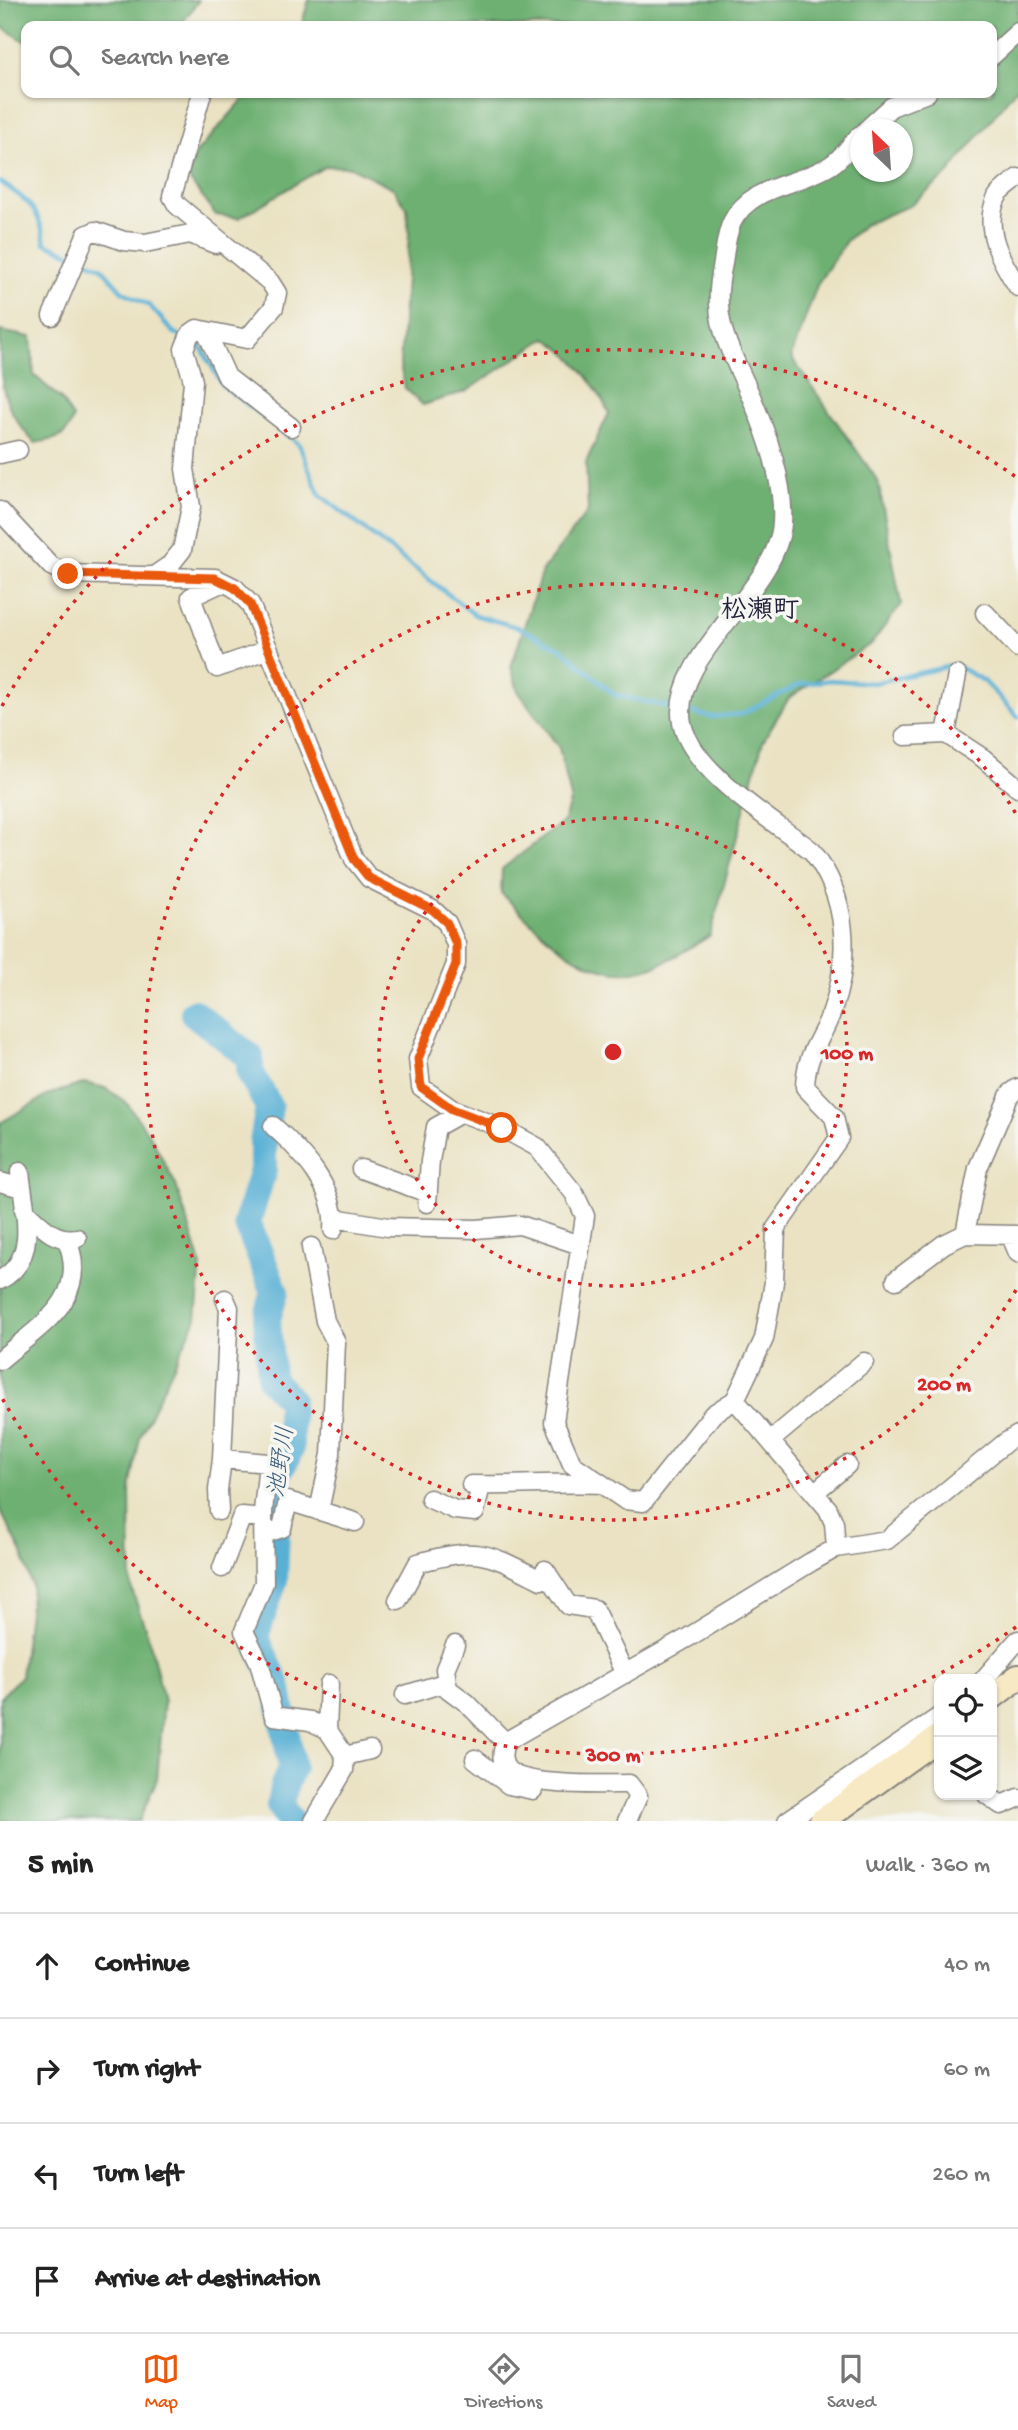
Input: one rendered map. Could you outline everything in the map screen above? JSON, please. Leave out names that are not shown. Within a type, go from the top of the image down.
[{"type":"street","points":[[997,51],[1018,32]]},
{"type":"street","points":[[193,338],[247,339],[274,307],[276,293],[270,282],[177,205],[172,196],[201,98]]},
{"type":"street","points":[[878,119],[891,107],[914,98]]},
{"type":"street","points":[[0,511],[51,566],[68,574],[203,576],[235,588],[250,604],[354,859],[369,878],[433,910],[447,923],[456,944],[456,964],[418,1059],[421,1087],[461,1113],[502,1128],[537,1147],[574,1194],[585,1216],[554,1422],[572,1464],[625,1500],[643,1502],[713,1414],[735,1400],[764,1339],[774,1282],[776,1228],[839,1138],[834,1117],[805,1087],[806,1065],[835,1002],[842,979],[845,935],[836,895],[818,858],[714,776],[699,757],[682,724],[682,706],[700,657],[733,616],[773,554],[782,524],[778,487],[762,422],[726,340],[719,307],[719,284],[727,235],[734,219],[747,203],[770,189],[832,165],[850,146]]},
{"type":"street","points":[[1018,178],[998,195],[989,226],[1004,266],[1018,287]]},
{"type":"street","points":[[52,316],[86,235],[95,231],[124,241],[145,243],[190,233],[231,250]]},
{"type":"street","points":[[193,338],[227,377],[291,427]]},
{"type":"street","points":[[154,576],[182,550],[191,507],[185,469],[193,381],[193,338]]},
{"type":"street","points":[[223,582],[191,597],[217,668],[268,649]]},
{"type":"street","points":[[985,612],[1018,648]]},
{"type":"street","points":[[946,734],[957,676]]},
{"type":"street","points":[[905,736],[946,734],[983,758],[1018,788]]},
{"type":"street","points":[[965,1234],[978,1168],[1010,1094],[1018,1088]]},
{"type":"street","points":[[361,1169],[427,1198],[436,1127],[461,1113]]},
{"type":"street","points":[[273,1126],[306,1156],[329,1198],[333,1224],[476,1229],[520,1225],[580,1245]]},
{"type":"street","points":[[0,1182],[21,1180],[27,1236],[24,1254],[15,1271],[0,1280]]},
{"type":"street","points":[[0,1360],[58,1310],[70,1293],[74,1268],[72,1239],[44,1231],[24,1210]]},
{"type":"street","points":[[897,1280],[944,1244],[965,1234],[1015,1235],[1018,1254]]},
{"type":"street","points":[[311,1247],[325,1321],[336,1342],[331,1454],[319,1511]]},
{"type":"street","points":[[219,1511],[229,1308],[225,1299]]},
{"type":"street","points":[[770,1441],[864,1362]]},
{"type":"street","points":[[735,1400],[814,1493],[834,1522],[836,1548]]},
{"type":"street","points":[[627,1821],[638,1796],[629,1784],[561,1782],[519,1777],[506,1768],[502,1756],[505,1742],[836,1548],[887,1539],[1018,1435]]},
{"type":"street","points":[[222,1459],[268,1463],[264,1583],[244,1631],[247,1643],[260,1661],[274,1716],[310,1721],[327,1729],[345,1756],[344,1770],[314,1821]]},
{"type":"street","points":[[814,1493],[847,1465]]},
{"type":"street","points":[[430,1499],[455,1510],[475,1512],[476,1485],[515,1486],[551,1482],[602,1484]]},
{"type":"street","points":[[222,1568],[242,1516],[264,1526],[282,1528],[288,1501],[355,1522]]},
{"type":"street","points":[[398,1600],[418,1563],[454,1553],[490,1555],[541,1580],[554,1577],[568,1605],[594,1609],[625,1674]]},
{"type":"street","points":[[988,1674],[1018,1640]]},
{"type":"street","points":[[454,1645],[445,1669],[448,1689],[505,1742]]},
{"type":"street","points":[[997,1693],[1018,1677]]},
{"type":"street","points":[[405,1695],[447,1682]]},
{"type":"street","points":[[327,1729],[329,1684]]},
{"type":"street","points":[[787,1821],[934,1720]]},
{"type":"street","points":[[822,1821],[934,1741]]},
{"type":"street","points":[[345,1756],[370,1750]]},
{"type":"street","points":[[475,1759],[509,1785],[534,1790],[559,1790],[561,1782]]},
{"type":"street","points":[[994,1800],[1001,1805],[1018,1798]]},
{"type":"green space","points":[[0,0],[199,0],[184,21],[21,21],[21,39],[0,26]]},
{"type":"green space","points":[[309,0],[1018,0],[1018,86],[947,175],[909,206],[865,224],[846,241],[818,283],[791,357],[878,481],[901,604],[872,643],[789,698],[763,741],[710,936],[671,959],[647,969],[625,972],[604,970],[585,962],[548,938],[501,893],[502,869],[564,821],[571,798],[559,748],[518,691],[511,667],[542,571],[588,511],[586,462],[609,413],[590,380],[575,361],[546,338],[467,391],[423,405],[405,388],[400,365],[409,235],[407,208],[393,188],[351,167],[326,166],[239,218],[216,215],[188,178],[195,154],[245,98],[997,98],[997,21],[303,21]]},
{"type":"green space","points":[[0,331],[31,337],[34,375],[61,399],[73,418],[67,430],[59,437],[35,443],[15,417],[4,392]]},
{"type":"green space","points":[[86,1083],[105,1088],[126,1102],[151,1137],[176,1185],[201,1264],[196,1319],[140,1437],[130,1489],[131,1587],[149,1639],[164,1701],[157,1779],[139,1821],[0,1821],[0,1698],[21,1676],[32,1587],[22,1553],[0,1510],[0,1123],[50,1094]]},
{"type":"waterway","points":[[0,182],[31,206],[40,222],[45,243],[73,255]]},
{"type":"waterway","points":[[81,258],[101,267],[122,291],[150,306],[173,332],[183,337]]},
{"type":"waterway","points":[[191,341],[200,345],[222,385],[299,444],[319,494],[475,615],[520,628],[562,649],[615,695],[678,709]]},
{"type":"waterway","points":[[687,711],[711,717],[742,714],[798,685],[830,680],[874,683],[955,665],[984,681],[1018,717]]},
{"type":"waterway","name":"池野川","points":[[194,1013],[250,1057],[250,1072],[269,1107],[263,1143],[263,1170],[247,1223],[275,1292],[267,1319],[271,1379],[290,1400],[290,1450],[278,1475],[274,1580],[255,1636],[277,1685],[292,1767],[283,1788],[280,1805],[290,1821]]},
{"type":"district","name":"松瀬町","points":[[760,612]]},
{"type":"route","points":[[68,574],[203,576],[215,578],[235,588],[250,604],[354,859],[369,878],[433,910],[447,923],[456,944],[456,964],[418,1059],[421,1087],[452,1109],[502,1128]]}]
